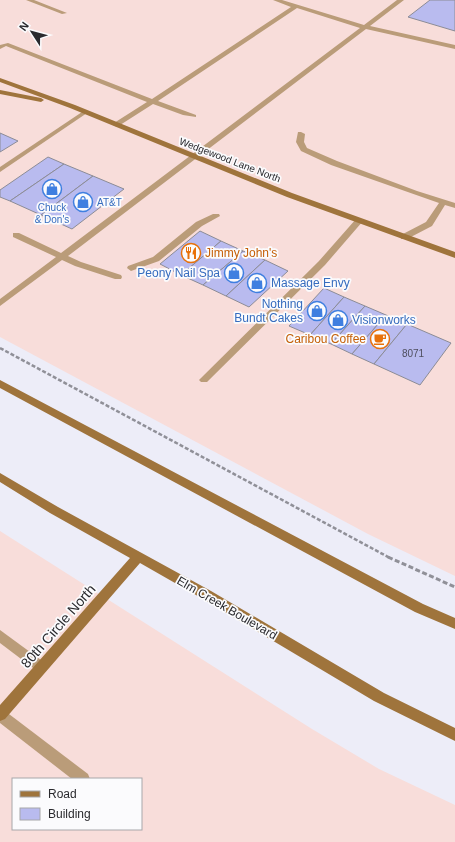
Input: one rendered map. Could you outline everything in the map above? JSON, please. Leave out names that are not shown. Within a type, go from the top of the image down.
[{"type":"street","name":"Wedgewood Lane North","points":[[0,80],[85,112],[192,157],[359,221],[455,255]]},
{"type":"street","points":[[0,92],[62,104]]},
{"type":"street","points":[[0,384],[412,604],[455,624]]},
{"type":"street","name":"Elm Creek Boulevard","points":[[0,477],[54,510],[207,596],[379,697],[455,735]]},
{"type":"street","name":"80th Circle North","points":[[0,715],[138,558]]},
{"type":"lane","points":[[29,0],[64,13]]},
{"type":"lane","points":[[276,0],[364,27],[455,47]]},
{"type":"lane","points":[[0,303],[401,0]]},
{"type":"lane","points":[[117,125],[296,6]]},
{"type":"lane","points":[[0,47],[6,44],[185,114],[194,116]]},
{"type":"lane","points":[[0,170],[85,112]]},
{"type":"lane","points":[[302,134],[300,142],[304,148],[334,163],[414,193],[455,206]]},
{"type":"lane","points":[[404,237],[429,224],[443,203]]},
{"type":"lane","points":[[131,268],[156,259],[199,224],[216,216]]},
{"type":"lane","points":[[204,380],[322,263],[359,221]]},
{"type":"lane","points":[[16,235],[78,264],[118,277]]},
{"type":"lane","points":[[0,636],[42,668]]},
{"type":"lane","points":[[0,715],[81,778]]},
{"type":"path","points":[[0,348],[378,552],[455,587]]},
{"type":"shaded area","points":[[0,0],[455,0],[455,576],[368,534],[0,337]]},
{"type":"shaded area","points":[[0,531],[312,729],[379,769],[455,805],[455,842],[0,842]]},
{"type":"building","points":[[430,0],[455,0],[455,31],[408,17]]},
{"type":"building","points":[[0,133],[18,141],[0,152]]},
{"type":"building","points":[[48,157],[64,164],[10,201],[0,197],[0,190]]},
{"type":"building","name":"Chuck & Don's","points":[[64,164],[93,176],[41,215],[10,201]]},
{"type":"building","name":"AT&T","points":[[93,176],[124,189],[72,229],[41,215]]},
{"type":"building","name":"Jimmy John's","points":[[200,231],[221,241],[181,275],[160,264]]},
{"type":"building","points":[[221,241],[243,251],[203,285],[181,275]]},
{"type":"building","name":"Peony Nail Spa","points":[[243,251],[265,260],[226,296],[203,285]]},
{"type":"building","name":"Massage Envy","points":[[265,260],[288,271],[249,307],[226,296]]},
{"type":"building","name":"Nothing Bundt Cakes","points":[[324,288],[344,297],[310,335],[289,326]]},
{"type":"building","name":"Visionworks","points":[[344,297],[365,306],[331,344],[310,335]]},
{"type":"building","points":[[365,306],[386,315],[352,354],[331,344]]},
{"type":"building","name":"Caribou Coffee","points":[[386,315],[407,324],[374,364],[352,354]]},
{"type":"building","points":[[407,324],[451,343],[420,385],[374,364]]},
{"type":"place","name":"Chuck & Don's","points":[[52,189]]},
{"type":"place","name":"AT&T","points":[[83,202]]},
{"type":"place","name":"Jimmy John's","points":[[191,253]]},
{"type":"place","name":"Peony Nail Spa","points":[[234,273]]},
{"type":"place","name":"Massage Envy","points":[[257,283]]},
{"type":"place","name":"Nothing Bundt Cakes","points":[[317,311]]},
{"type":"place","name":"Visionworks","points":[[338,320]]},
{"type":"place","name":"Caribou Coffee","points":[[380,339]]}]
